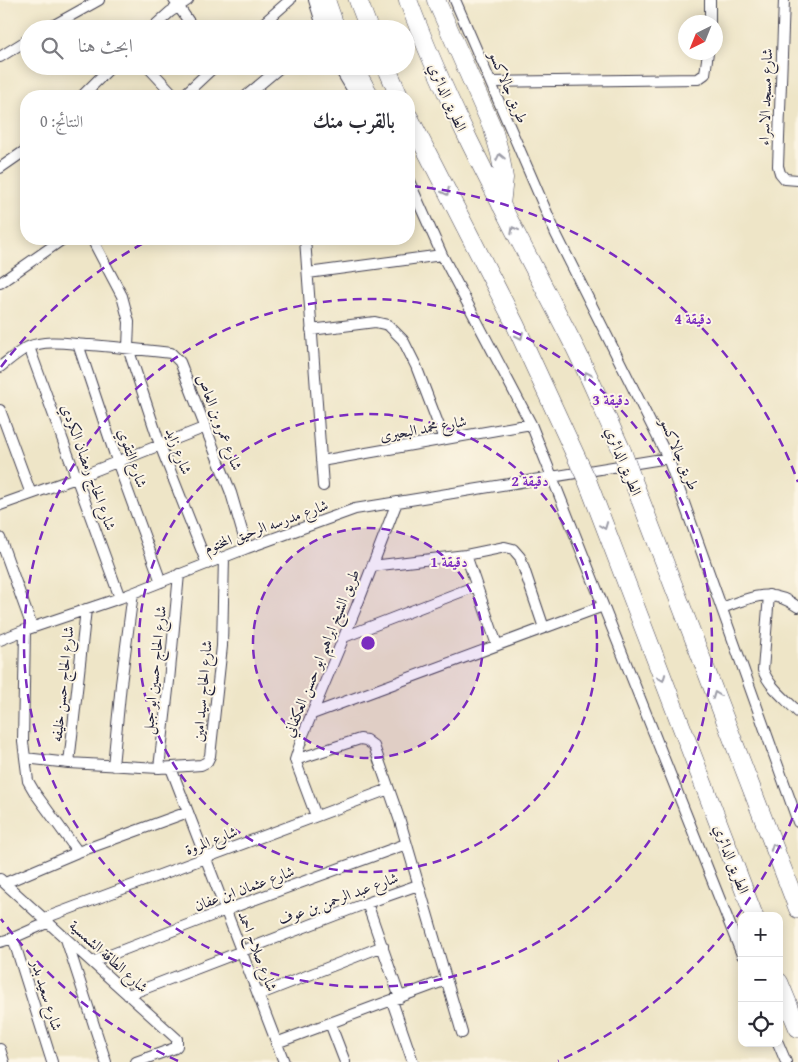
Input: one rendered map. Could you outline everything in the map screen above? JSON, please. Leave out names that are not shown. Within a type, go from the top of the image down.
[{"type":"highway","points":[[326,0],[333,20]]},
{"type":"highway","points":[[358,0],[366,20]]},
{"type":"highway","name":"الطريق الدائري","points":[[408,0],[445,90],[500,205],[569,336],[622,451],[798,909]]},
{"type":"highway","points":[[436,0],[495,135],[504,178],[500,205]]},
{"type":"highway","points":[[358,75],[367,90]]},
{"type":"highway","points":[[390,75],[396,90]]},
{"type":"highway","name":"الطريق الدائري","points":[[415,129],[514,324],[583,473],[752,912]]},
{"type":"highway","points":[[415,151],[435,171]]},
{"type":"highway","points":[[783,992],[798,1028]]},
{"type":"street","points":[[63,20],[99,0]]},
{"type":"street","points":[[160,20],[176,3],[188,0]]},
{"type":"street","points":[[267,20],[290,0]]},
{"type":"street","points":[[314,0],[320,20]]},
{"type":"street","name":"طريق جالاكسو","points":[[455,0],[556,234],[668,458],[798,822]]},
{"type":"street","points":[[710,0],[710,15]]},
{"type":"street","name":"شارع مسجد الاسراء","points":[[784,0],[778,166],[780,173],[785,179],[798,180]]},
{"type":"street","points":[[176,3],[188,20]]},
{"type":"street","points":[[0,57],[20,45]]},
{"type":"street","points":[[491,82],[698,80],[705,74],[707,60]]},
{"type":"street","points":[[88,90],[103,75]]},
{"type":"street","points":[[155,75],[169,90]]},
{"type":"street","points":[[189,90],[205,75]]},
{"type":"street","points":[[253,90],[271,75]]},
{"type":"street","points":[[343,75],[352,90]]},
{"type":"street","points":[[0,168],[20,154]]},
{"type":"street","points":[[415,194],[442,255],[530,424],[738,945]]},
{"type":"street","points":[[0,282],[54,245]]},
{"type":"street","points":[[0,367],[29,347],[45,344],[78,344],[128,348],[129,322],[124,303],[95,245]]},
{"type":"street","points":[[306,245],[323,486]]},
{"type":"street","points":[[308,273],[442,255]]},
{"type":"street","points":[[312,330],[375,322],[388,326],[402,340],[416,366],[444,439]]},
{"type":"street","name":"شارع التقوي","points":[[78,344],[117,461],[161,582]]},
{"type":"street","name":"شارع الحاج رمضان الكردي","points":[[29,347],[120,598]]},
{"type":"street","name":"شارع عمرو بن العاص","points":[[128,348],[170,353],[180,362],[231,493],[247,548]]},
{"type":"street","name":"شارع زايد","points":[[128,348],[160,445],[207,564]]},
{"type":"street","points":[[0,410],[31,494]]},
{"type":"street","name":"شارع محمد البحيرى","points":[[321,461],[530,424]]},
{"type":"street","points":[[0,505],[76,478],[206,427]]},
{"type":"street","name":"شارع مدرسه الرحيق المختوم","points":[[0,640],[120,598],[247,548],[355,509],[668,458]]},
{"type":"street","name":"طريق الشيخ ابراهيم ابو حسن العكفاني","points":[[316,816],[295,760],[302,734],[344,637],[397,502]]},
{"type":"street","points":[[0,538],[28,629],[23,704],[25,758],[28,781],[78,852]]},
{"type":"street","points":[[372,566],[466,555],[505,547],[513,549],[520,557],[544,628]]},
{"type":"street","points":[[466,555],[496,645]]},
{"type":"street","name":"شارع الحاج سيد امين","points":[[25,758],[69,763],[159,768],[201,765],[207,762],[210,756],[222,646],[224,558]]},
{"type":"street","name":"شارع الحاج حسين ابو جبل","points":[[159,768],[179,574]]},
{"type":"street","points":[[344,637],[476,586]]},
{"type":"street","points":[[114,766],[121,684],[133,593]]},
{"type":"street","points":[[722,608],[752,596],[769,595],[790,602],[798,607]]},
{"type":"street","points":[[769,595],[763,670],[766,678],[798,712]]},
{"type":"street","points":[[312,714],[603,606]]},
{"type":"street","name":"شارع الحاج حسن خليفه","points":[[69,763],[86,609]]},
{"type":"street","points":[[295,760],[360,739],[370,742],[376,751],[406,844],[462,1033]]},
{"type":"street","name":"شارع صلاح احمد","points":[[171,768],[284,1062]]},
{"type":"street","name":"شارع المروة","points":[[0,942],[13,938],[47,920],[389,789]]},
{"type":"street","points":[[3,881],[188,812]]},
{"type":"street","name":"شارع عثمان ابن عفان","points":[[92,962],[226,910],[406,844]]},
{"type":"street","name":"شارع الطاقة الشمسية","points":[[3,881],[177,1039],[178,1046],[162,1058]]},
{"type":"street","name":"شارع عبد الرحمن بن عوف","points":[[128,995],[418,884]]},
{"type":"street","points":[[366,903],[383,946],[413,1062]]},
{"type":"street","points":[[66,937],[106,1062]]},
{"type":"street","name":"شارع سعيد بدر","points":[[13,938],[52,1062]]},
{"type":"street","points":[[258,995],[383,946]]},
{"type":"street","points":[[276,1043],[446,980]]},
{"type":"street","points":[[330,1024],[345,1062]]},
{"type":"street","points":[[780,1047],[786,1062]]},
{"type":"street","points":[[0,1049],[4,1062]]},
{"type":"street","points":[[136,1062],[162,1058]]}]
